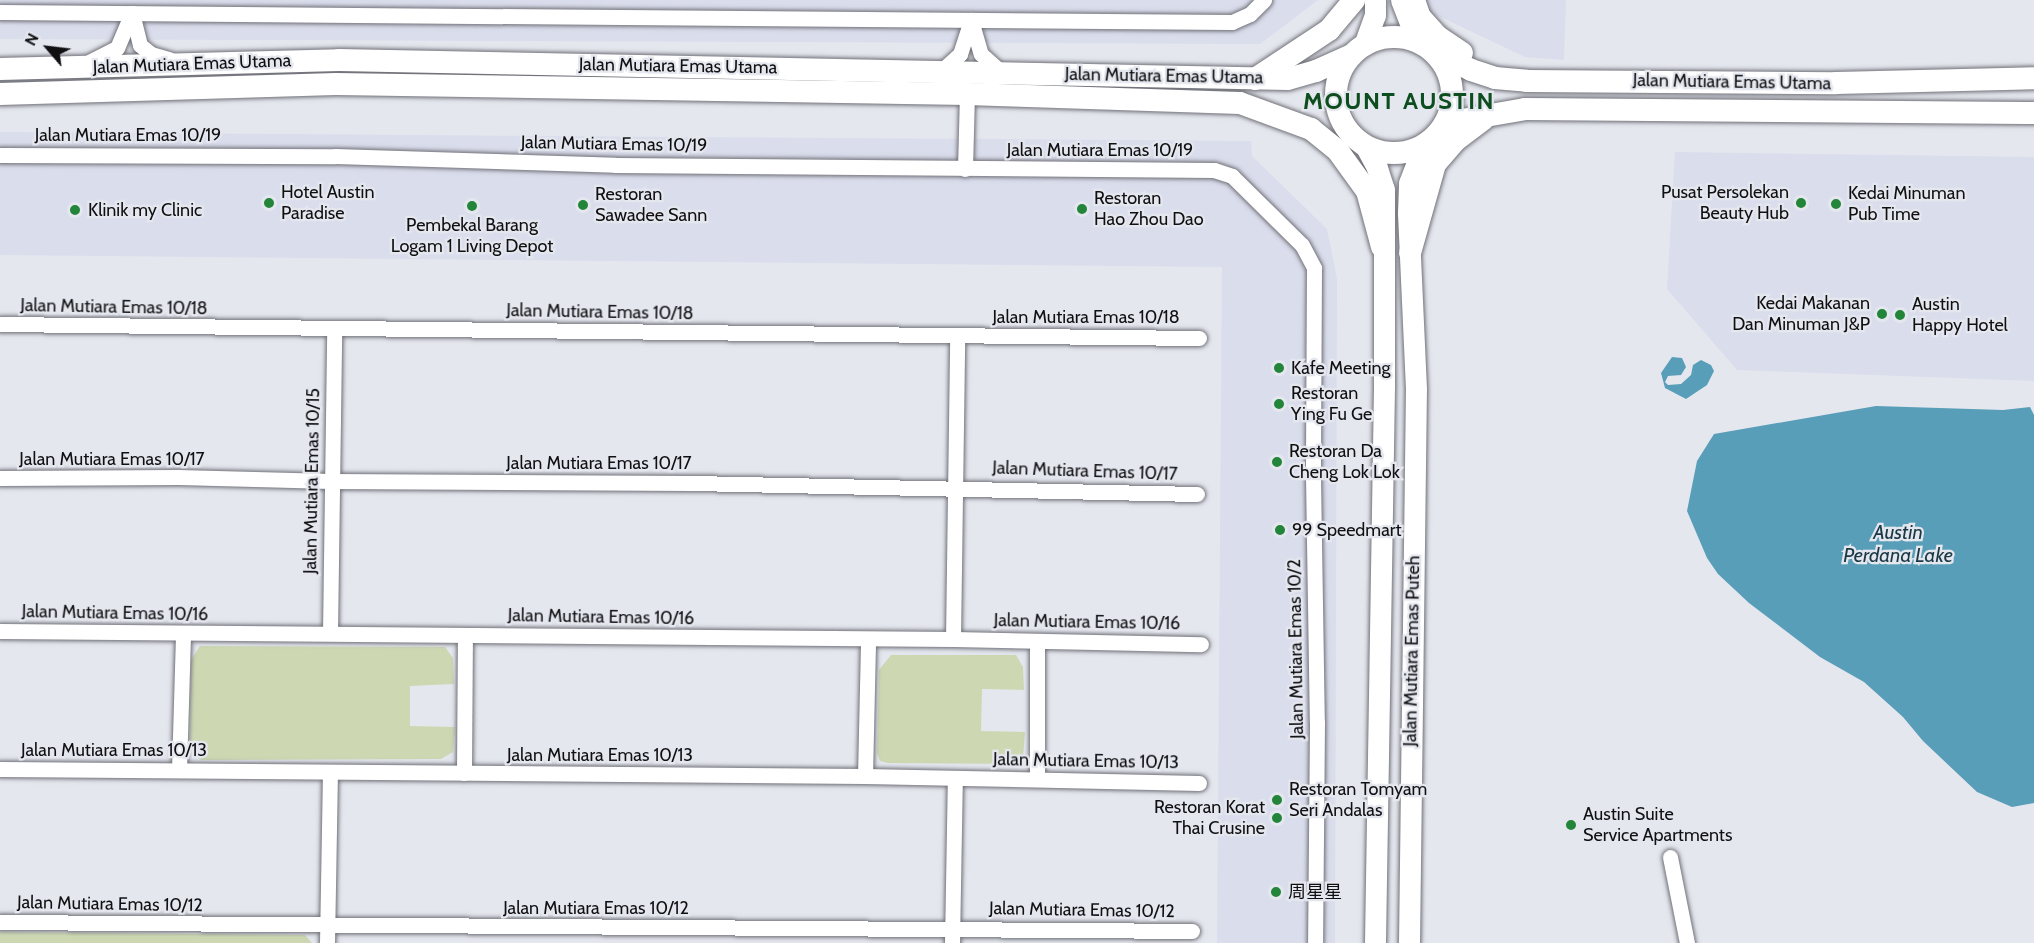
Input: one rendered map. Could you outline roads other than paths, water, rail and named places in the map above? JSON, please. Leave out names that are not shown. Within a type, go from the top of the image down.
[{"type":"main road","points":[[1255,78],[1329,30],[1354,0]]},
{"type":"main road","points":[[1414,0],[1420,17],[1437,36],[1458,51],[1527,81]]},
{"type":"main road","points":[[1250,106],[1299,109],[1344,126],[1366,147],[1395,154],[1423,146],[1436,136],[1445,123],[1451,109],[1451,86],[1444,65],[1426,47],[1399,37],[1381,38],[1358,50],[1343,68],[1337,89],[1338,112],[1344,126]]},
{"type":"main road","name":"Jalan Mutiara Emas Utama","points":[[1426,47],[1471,70],[1495,78],[1527,81],[1836,83],[2034,78]]},
{"type":"main road","name":"Jalan Mutiara Emas Utama","points":[[0,69],[339,60],[1288,78],[1316,71],[1358,50]]},
{"type":"main road","name":"Jalan Mutiara Emas Utama","points":[[0,94],[336,84],[967,94],[1240,103],[1250,106]]},
{"type":"main road","points":[[1250,106],[1311,129],[1338,151],[1367,191],[1382,247]]},
{"type":"main road","points":[[1410,253],[1435,164],[1476,122],[1525,109]]},
{"type":"main road","name":"Jalan Mutiara Emas Utama","points":[[1445,123],[1525,109],[2034,113]]},
{"type":"street","points":[[0,12],[1232,22],[1250,14],[1264,0]]},
{"type":"street","points":[[1358,50],[1375,15],[1375,0]]},
{"type":"street","points":[[1401,0],[1426,47]]},
{"type":"street","points":[[132,13],[137,40],[145,51],[184,64]]},
{"type":"street","points":[[78,67],[117,48],[132,13]]},
{"type":"street","points":[[940,72],[960,54],[972,20]]},
{"type":"street","points":[[972,20],[981,54],[1001,72]]},
{"type":"street","points":[[965,169],[967,94]]},
{"type":"street","name":"Jalan Mutiara Emas Puteh","points":[[1408,943],[1416,389],[1409,183],[1423,146]]},
{"type":"street","name":"Jalan Mutiara Emas Puteh","points":[[1366,147],[1377,168],[1384,189],[1382,247],[1384,387],[1375,943]]},
{"type":"street","name":"Jalan Mutiara Emas 10/19","points":[[0,155],[335,156],[615,165],[1214,170],[1227,174]]},
{"type":"street","name":"Jalan Mutiara Emas 10/2","points":[[1227,174],[1236,179],[1302,244],[1310,255],[1314,268],[1315,943]]},
{"type":"street","name":"Jalan Mutiara Emas 10/18","points":[[0,324],[334,330],[556,330],[1199,338]]},
{"type":"street","name":"Jalan Mutiara Emas 10/15","points":[[330,633],[330,482],[334,330]]},
{"type":"street","points":[[953,639],[957,336]]},
{"type":"street","name":"Jalan Mutiara Emas 10/17","points":[[0,478],[178,477],[330,482],[956,487],[1197,494]]},
{"type":"street","points":[[1380,601],[1413,600]]},
{"type":"street","name":"Jalan Mutiara Emas 10/16","points":[[0,631],[953,639],[1201,644]]},
{"type":"street","points":[[178,770],[183,634]]},
{"type":"street","points":[[464,773],[465,635]]},
{"type":"street","points":[[865,776],[868,639]]},
{"type":"street","points":[[1037,641],[1037,779]]},
{"type":"street","name":"Jalan Mutiara Emas 10/13","points":[[0,769],[865,776],[1200,783]]},
{"type":"street","points":[[327,943],[330,772]]},
{"type":"street","points":[[952,943],[955,778]]},
{"type":"street","points":[[1670,857],[1688,943]]},
{"type":"street","name":"Jalan Mutiara Emas 10/12","points":[[0,922],[327,926],[952,927],[1192,931]]},
{"type":"water","points":[[1672,357],[1682,358],[1686,367],[1681,375],[1668,376],[1665,382],[1668,385],[1681,384],[1691,375],[1693,365],[1701,360],[1711,365],[1714,371],[1707,385],[1686,399],[1665,388],[1661,373]]},
{"type":"water","name":"Austin Perdana Lake","points":[[1876,406],[2003,410],[2030,407],[2034,415],[2034,803],[2012,807],[1977,792],[1923,741],[1903,717],[1864,682],[1820,657],[1749,603],[1718,574],[1707,558],[1687,511],[1697,461],[1714,434]]},
{"type":"place","name":"Hotel Austin Paradise","points":[[269,203]]},
{"type":"place","name":"Pusat Persolekan Beauty Hub","points":[[1801,203]]},
{"type":"place","name":"Kedai Minuman Pub Time","points":[[1836,204]]},
{"type":"place","name":"Restoran Sawadee Sann","points":[[583,205]]},
{"type":"place","name":"Pembekal Barang Logam 1 Living Depot","points":[[472,206]]},
{"type":"place","name":"Restoran Hao Zhou Dao","points":[[1082,209]]},
{"type":"place","name":"Klinik my Clinic","points":[[75,210]]},
{"type":"place","name":"Kedai Makanan Dan Minuman J&P","points":[[1882,314]]},
{"type":"place","name":"Austin Happy Hotel","points":[[1900,315]]},
{"type":"place","name":"Kafe Meeting","points":[[1279,368]]},
{"type":"place","name":"Restoran Ying Fu Ge","points":[[1279,404]]},
{"type":"place","name":"Restoran Da Cheng Lok Lok","points":[[1277,462]]},
{"type":"place","name":"99 Speedmart","points":[[1280,530]]},
{"type":"place","name":"Restoran Tomyam Seri Andalas","points":[[1277,800]]},
{"type":"place","name":"Restoran Korat Thai Crusine","points":[[1277,818]]},
{"type":"place","name":"Austin Suite Service Apartments","points":[[1571,825]]},
{"type":"place","name":"周星星","points":[[1276,892]]},
{"type":"district","name":"MOUNT AUSTIN","points":[[1399,101]]}]
